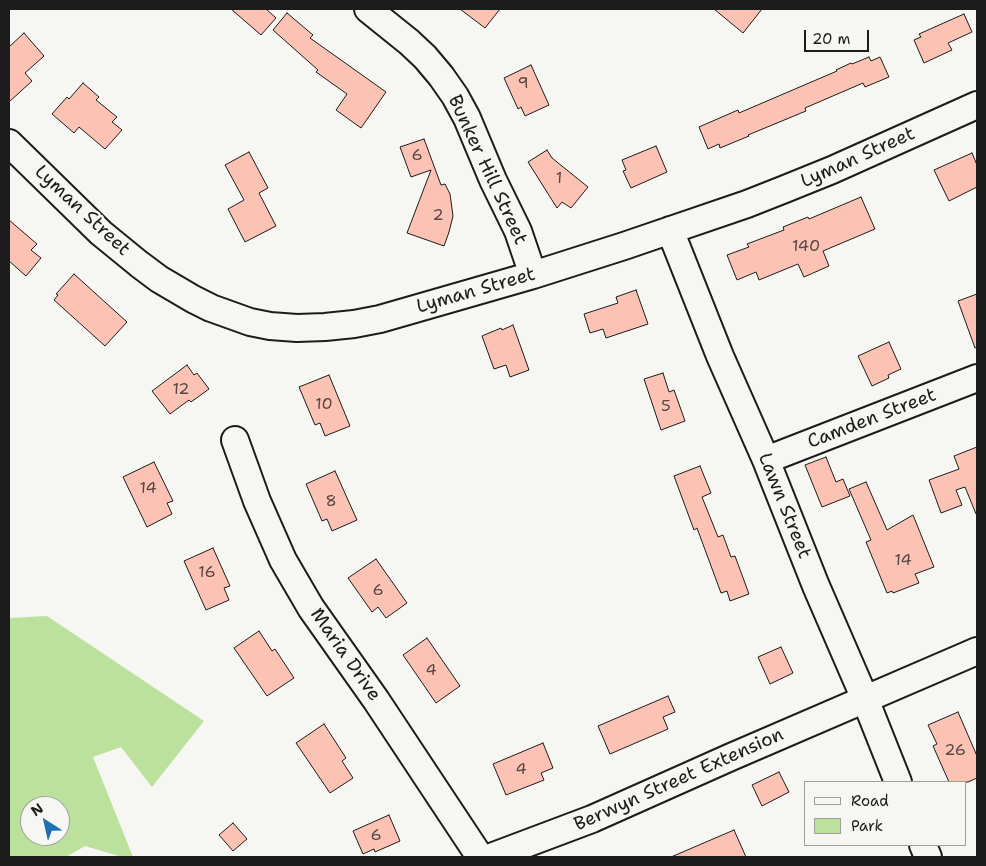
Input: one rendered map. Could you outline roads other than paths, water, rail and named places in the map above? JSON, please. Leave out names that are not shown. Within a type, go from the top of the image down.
[{"type":"street","name":"Bunker Hill Street","points":[[368,9],[425,58],[455,96],[467,118],[493,180],[518,231],[533,275]]},
{"type":"street","name":"Lyman Street","points":[[9,143],[101,233],[139,264],[193,300],[250,322],[297,328],[326,327],[354,324],[406,312],[533,275],[670,230],[785,190],[977,105]]},
{"type":"street","name":"Lawn Street","points":[[670,230],[720,356],[766,460],[816,586],[865,699],[898,781]]},
{"type":"street","name":"Camden Street","points":[[766,460],[977,378]]},
{"type":"street","name":"Maria Drive","points":[[235,440],[257,501],[283,560],[311,608],[376,700],[480,857]]},
{"type":"street","name":"Berwyn Street Extension","points":[[491,857],[592,820],[977,651]]}]
